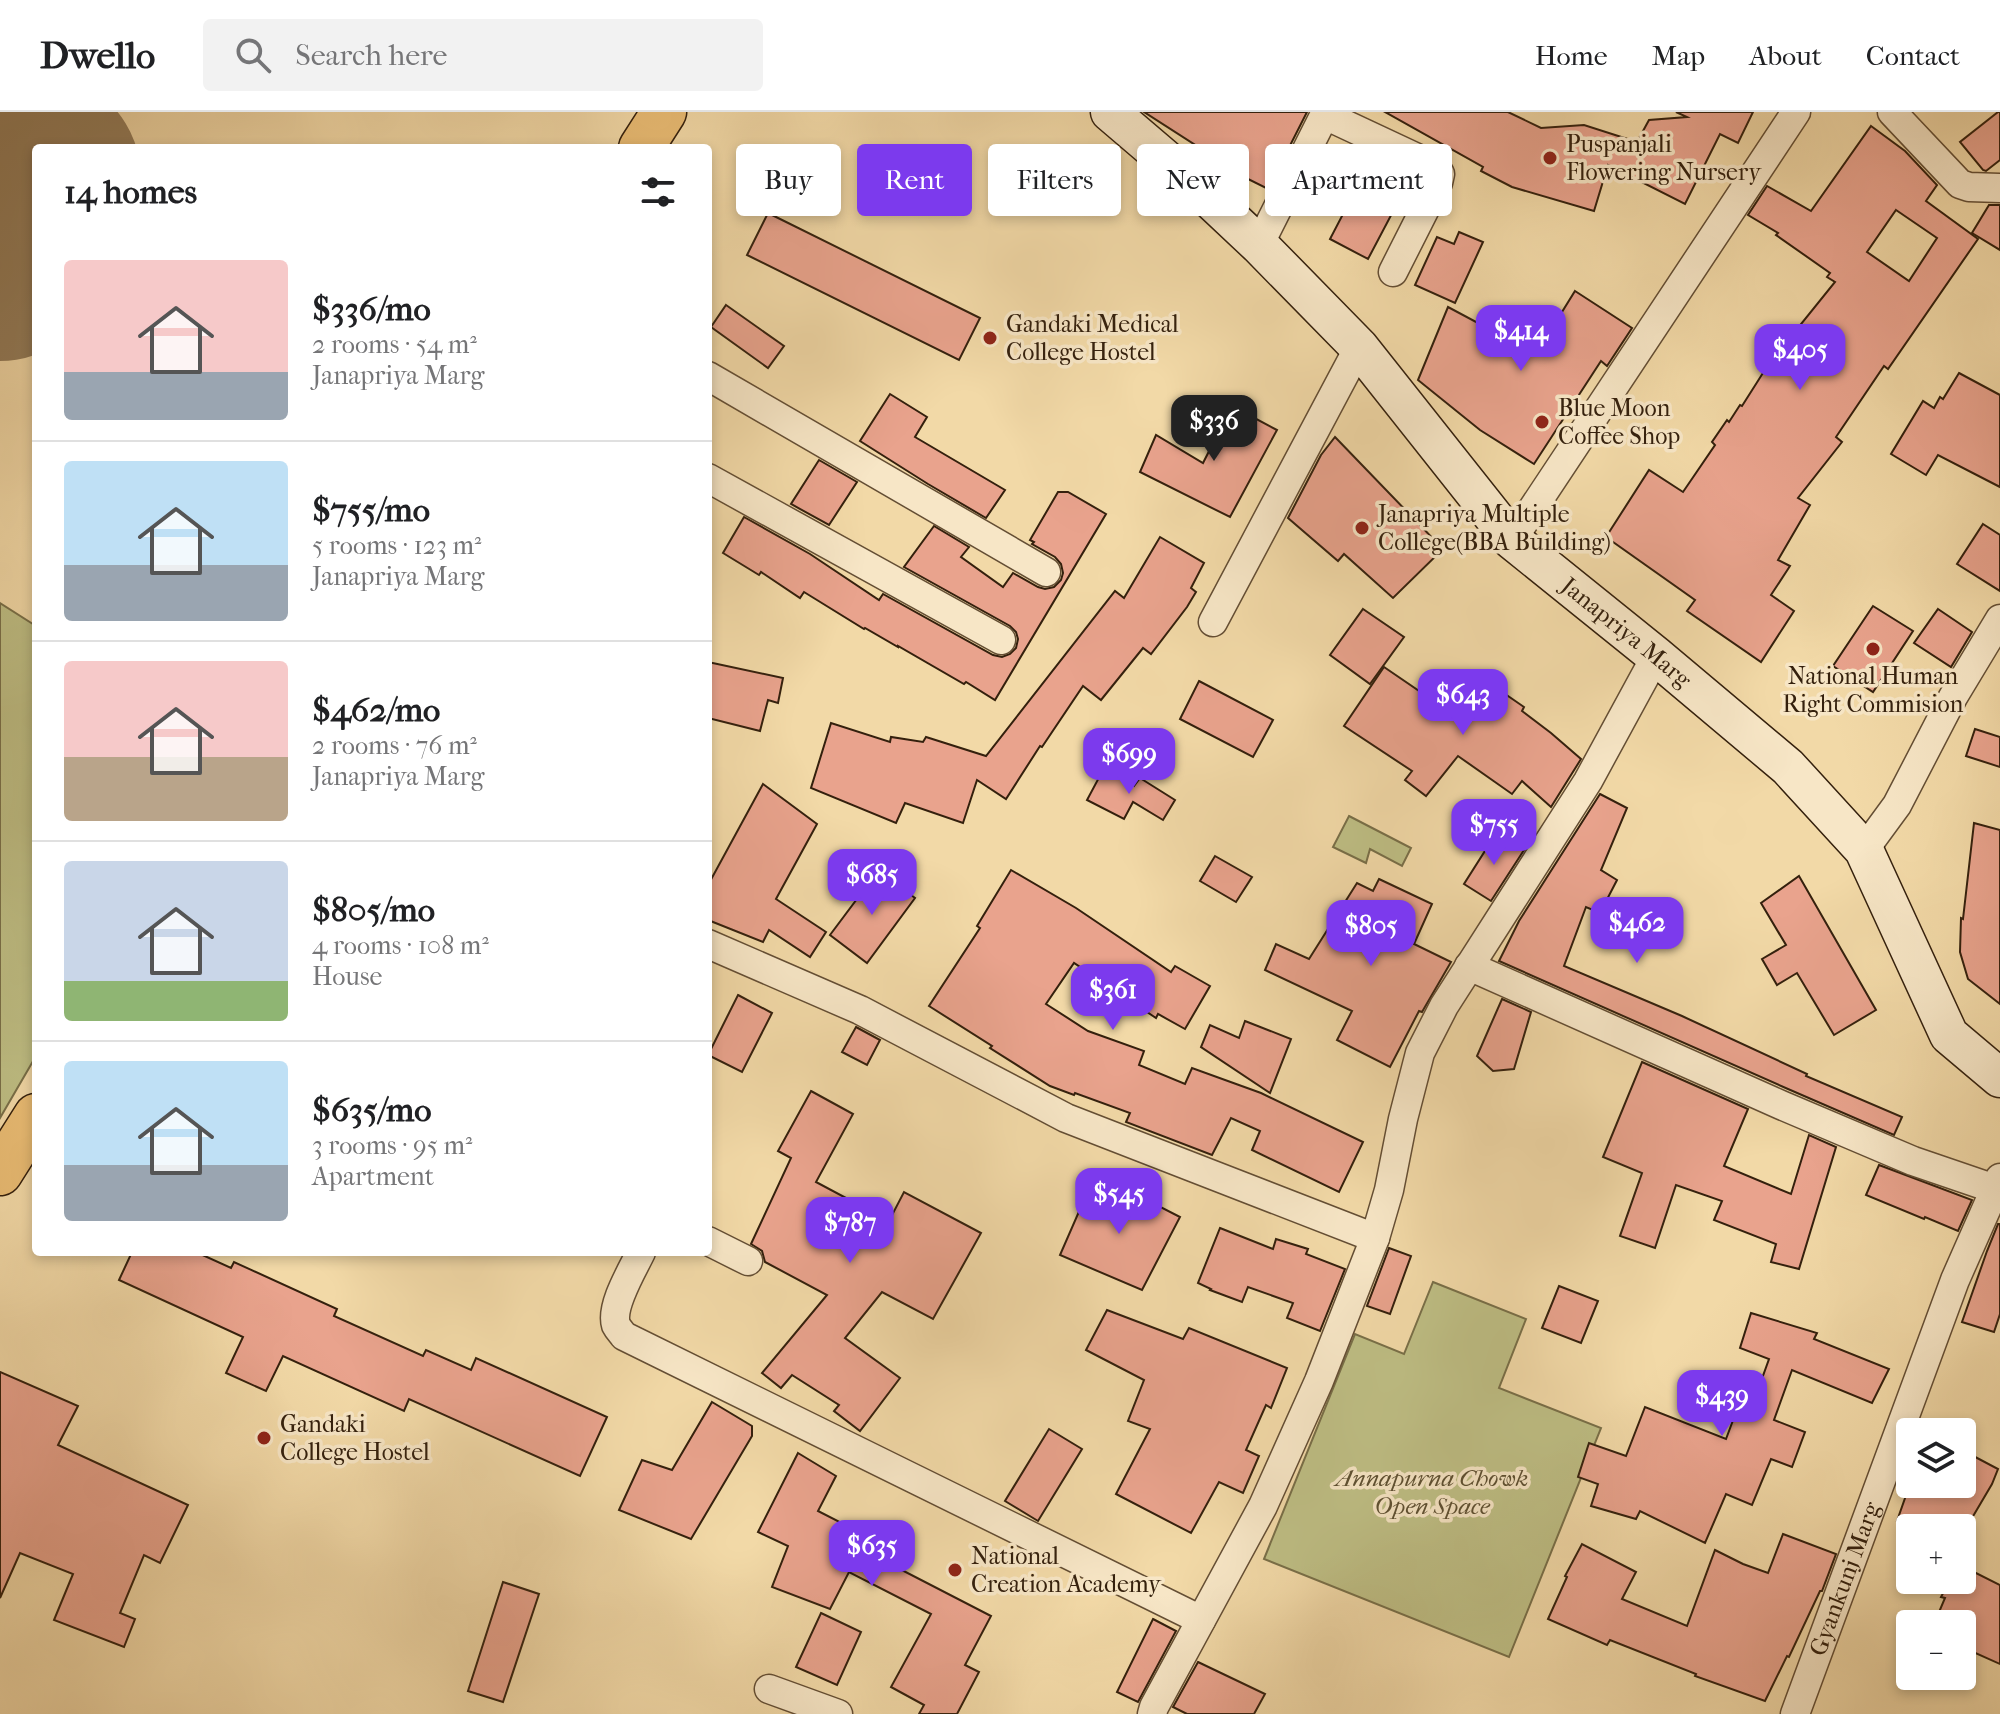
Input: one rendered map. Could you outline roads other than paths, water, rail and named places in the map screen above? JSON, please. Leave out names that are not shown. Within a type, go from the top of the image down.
[{"type":"highway","points":[[644,144],[664,112]]},
{"type":"highway","points":[[0,1173],[32,1122]]},
{"type":"main road","name":"Janapriya Marg","points":[[1110,112],[1259,245],[1359,347],[1512,540],[1788,767],[1864,850],[1949,1035],[2000,1078]]},
{"type":"street","points":[[1512,540],[1796,112]]},
{"type":"street","points":[[1892,112],[1960,184],[2000,188]]},
{"type":"street","points":[[1259,245],[1326,113],[1436,167],[1440,174],[1393,272]]},
{"type":"street","points":[[1213,622],[1359,347]]},
{"type":"street","points":[[712,378],[1046,572]]},
{"type":"street","points":[[712,480],[1001,640]]},
{"type":"street","points":[[1864,850],[1897,805],[1953,697],[2000,619]]},
{"type":"street","points":[[1152,1714],[1263,1506],[1319,1381],[1375,1238],[1420,1053],[1444,1006],[1588,781],[1656,656]]},
{"type":"street","points":[[712,946],[860,1010],[1066,1118],[1375,1238]]},
{"type":"street","points":[[1469,966],[1913,1161],[1997,1184]]},
{"type":"street","name":"Gyankunj Marg","points":[[1795,1714],[1955,1280],[1997,1184]]},
{"type":"street","points":[[712,1243],[748,1261]]},
{"type":"street","points":[[639,1256],[617,1307],[616,1325],[624,1336],[1201,1620]]},
{"type":"street","points":[[769,1689],[838,1714]]},
{"type":"place","name":"Puspanjali Flowering Nursery","points":[[1550,158]]},
{"type":"place","name":"Gandaki Medical College Hostel","points":[[990,338]]},
{"type":"place","name":"Blue Moon Coffee Shop","points":[[1542,422]]},
{"type":"place","name":"Janapriya Multiple College(BBA Building)","points":[[1362,528]]},
{"type":"place","name":"National Human Right Commision","points":[[1873,649]]},
{"type":"place","name":"Gandaki College Hostel","points":[[264,1438]]},
{"type":"place","name":"National Creation Academy","points":[[955,1570]]},
{"type":"park label","name":"Annapurna Chowk Open Space","points":[[1432,1492]]}]
